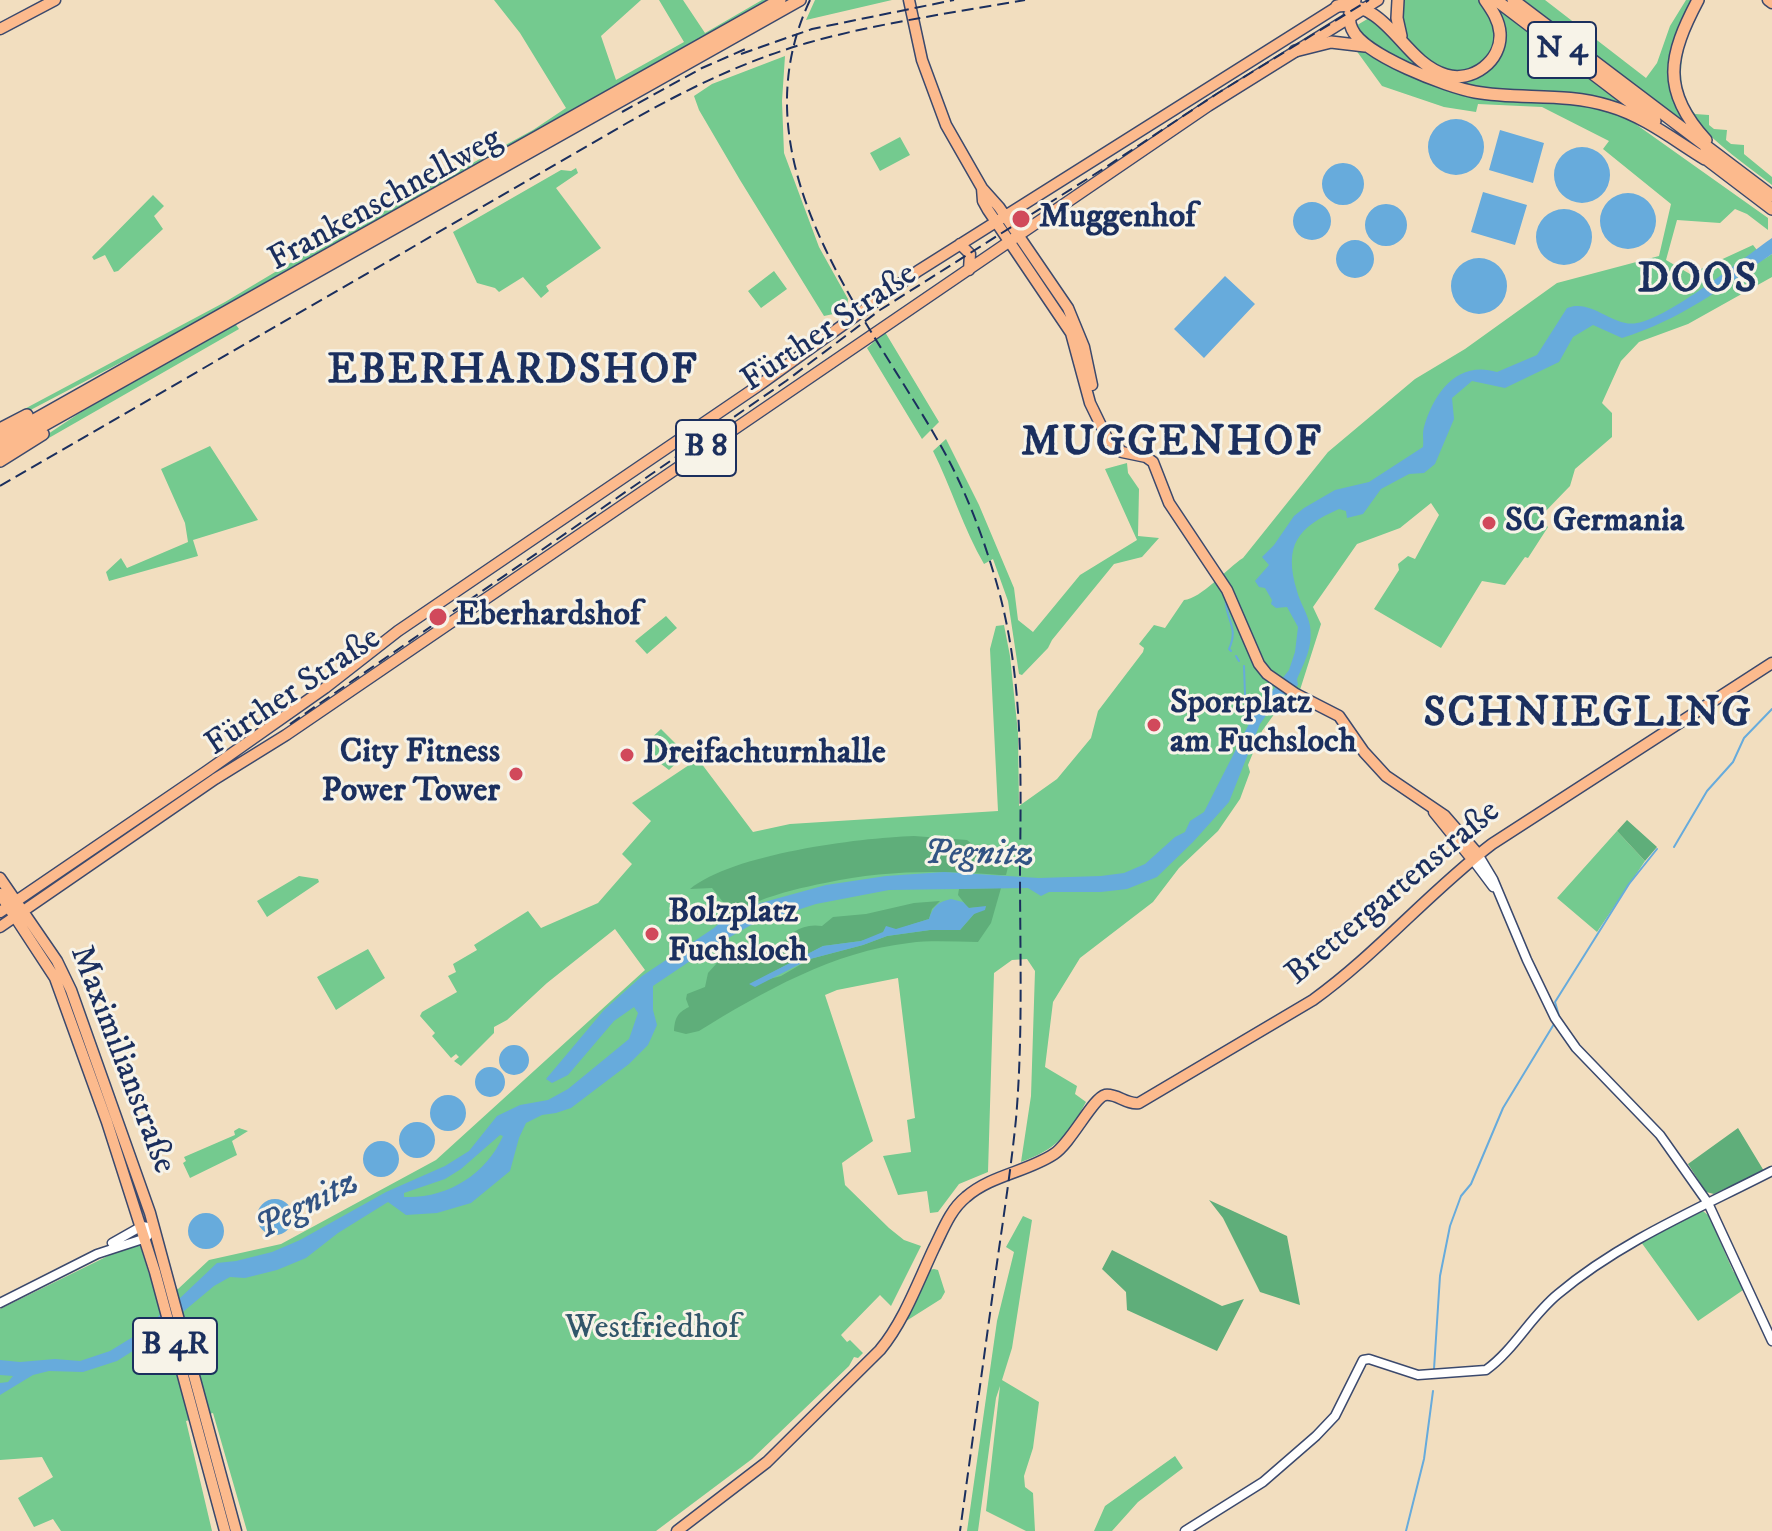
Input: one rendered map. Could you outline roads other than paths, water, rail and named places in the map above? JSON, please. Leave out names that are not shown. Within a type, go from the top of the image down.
[{"type":"highway","name":"Frankenschnellweg","points":[[0,450],[82,399],[780,0]]},
{"type":"highway","name":"Frankenschnellweg","points":[[0,439],[82,399],[800,0]]},
{"type":"highway","points":[[1398,0],[1398,25],[1407,47]]},
{"type":"highway","points":[[1485,0],[1496,17],[1500,43],[1490,62],[1478,72],[1465,76],[1445,75],[1424,64],[1381,16],[1366,7],[1348,2],[1349,18],[1355,34],[1369,47],[1419,74],[1455,88],[1493,95],[1578,99],[1607,105],[1641,119],[1705,159]]},
{"type":"highway","name":"N 4","points":[[1496,0],[1630,96]]},
{"type":"highway","name":"N 4","points":[[1513,0],[1630,96]]},
{"type":"highway","points":[[1698,0],[1676,48],[1674,85],[1686,115],[1725,161]]},
{"type":"highway","points":[[1295,51],[1331,42],[1369,47]]},
{"type":"highway","points":[[1630,96],[1705,159],[1772,209]]},
{"type":"highway","points":[[1630,96],[1772,196]]},
{"type":"highway","points":[[0,429],[48,405],[82,399]]},
{"type":"highway","points":[[0,461],[60,423],[82,399]]},
{"type":"main road","points":[[0,29],[55,0]]},
{"type":"main road","points":[[909,0],[932,91],[952,138],[1000,218],[1010,243],[1070,331],[1090,403],[1113,446],[1153,462],[1169,503],[1220,579],[1274,678],[1339,716],[1392,782],[1428,804],[1475,857]]},
{"type":"main road","name":"Fürther Straße","points":[[12,909],[1010,243],[1224,95],[1378,0]]},
{"type":"main road","name":"Fürther Straße","points":[[0,927],[12,909],[325,688],[395,633],[768,379],[857,313],[1000,218],[1348,2]]},
{"type":"main road","points":[[1216,83],[1217,92],[1224,95]]},
{"type":"main road","points":[[1178,107],[1185,112],[1185,121]]},
{"type":"main road","points":[[1023,205],[1024,217],[1037,224]]},
{"type":"main road","points":[[1000,218],[1019,236],[1065,302],[1075,322],[1086,354],[1096,414]]},
{"type":"main road","points":[[960,244],[970,254],[969,270]]},
{"type":"main road","name":"Brettergartenstraße","points":[[677,1531],[762,1466],[880,1350],[895,1330],[949,1218],[963,1199],[1059,1151],[1102,1096],[1112,1096],[1127,1103],[1143,1101],[1313,1000],[1475,857],[1591,777],[1772,663]]},
{"type":"main road","name":"Maximilianstraße","points":[[0,878],[12,909],[55,978],[142,1226]]},
{"type":"main road","name":"Maximilianstraße","points":[[0,894],[67,981],[154,1228]]},
{"type":"main road","name":"B 4R","points":[[142,1226],[160,1271]]},
{"type":"main road","name":"B 4R","points":[[154,1228],[160,1271],[200,1418],[236,1531]]},
{"type":"main road","name":"B 4R","points":[[200,1418],[225,1531]]},
{"type":"street","points":[[1475,857],[1498,894],[1538,985],[1565,1033],[1652,1125],[1708,1203],[1772,1341]]},
{"type":"street","points":[[1185,1531],[1263,1482],[1316,1436],[1335,1416],[1360,1362],[1366,1359],[1418,1375],[1486,1370],[1546,1305],[1567,1287],[1641,1239],[1772,1171]]},
{"type":"street","points":[[0,1303],[97,1254],[142,1226],[154,1228],[146,1238],[97,1254]]},
{"type":"water","points":[[1456,119],[1476,127],[1484,147],[1476,167],[1456,175],[1436,167],[1428,147],[1436,127]]},
{"type":"water","points":[[1500,130],[1544,143],[1533,183],[1489,170]]},
{"type":"water","points":[[1582,147],[1602,155],[1610,175],[1602,195],[1582,203],[1562,195],[1554,175],[1562,155]]},
{"type":"water","points":[[1343,163],[1358,169],[1364,184],[1358,199],[1343,205],[1328,199],[1322,184],[1328,169]]},
{"type":"water","points":[[1483,192],[1527,205],[1515,245],[1471,232]]},
{"type":"water","points":[[1628,193],[1648,201],[1656,221],[1648,241],[1628,249],[1608,241],[1600,221],[1608,201]]},
{"type":"water","points":[[1312,202],[1325,208],[1331,221],[1325,234],[1312,240],[1299,234],[1293,221],[1299,208]]},
{"type":"water","points":[[1386,204],[1401,210],[1407,225],[1401,240],[1386,246],[1371,240],[1365,225],[1371,210]]},
{"type":"water","points":[[1564,209],[1584,217],[1592,237],[1584,257],[1564,265],[1544,257],[1536,237],[1544,217]]},
{"type":"water","points":[[1772,238],[1772,254],[1700,302],[1663,322],[1622,338],[1593,325],[1573,337],[1559,362],[1505,388],[1472,381],[1452,398],[1454,419],[1435,464],[1424,473],[1409,474],[1381,489],[1363,514],[1347,518],[1346,511],[1339,509],[1304,531],[1293,550],[1292,561],[1297,591],[1311,634],[1308,654],[1297,679],[1298,685],[1277,700],[1260,724],[1229,802],[1157,877],[1127,889],[1049,892],[1041,896],[1028,888],[889,890],[816,904],[751,925],[653,986],[653,1010],[657,1025],[648,1045],[629,1064],[571,1108],[542,1115],[526,1123],[510,1171],[471,1203],[437,1213],[406,1215],[388,1202],[338,1233],[306,1258],[245,1278],[230,1277],[214,1286],[147,1342],[117,1361],[83,1372],[49,1371],[33,1375],[0,1395],[0,1383],[8,1382],[13,1376],[0,1375],[0,1360],[80,1361],[110,1351],[136,1335],[217,1263],[272,1252],[300,1240],[469,1151],[497,1116],[520,1105],[548,1100],[568,1089],[629,1039],[638,1013],[634,1007],[614,1021],[568,1075],[552,1083],[546,1079],[604,1010],[642,976],[714,928],[728,915],[745,913],[757,904],[826,885],[886,876],[944,872],[1039,878],[1101,876],[1124,873],[1145,864],[1185,832],[1190,821],[1204,812],[1254,714],[1289,670],[1298,627],[1287,607],[1276,608],[1271,604],[1265,588],[1259,587],[1255,581],[1269,565],[1262,557],[1294,516],[1335,490],[1369,482],[1423,447],[1423,430],[1428,414],[1450,382],[1471,371],[1483,369],[1497,372],[1537,355],[1567,308],[1585,307],[1628,323],[1651,319],[1725,273]],"holes":[[[500,1135],[503,1136],[486,1162],[463,1182],[435,1194],[404,1197],[404,1193],[445,1179]]]},
{"type":"water","points":[[1355,240],[1368,246],[1374,259],[1368,272],[1355,278],[1342,272],[1336,259],[1342,246]]},
{"type":"water","points":[[1479,258],[1499,266],[1507,286],[1499,306],[1479,314],[1459,306],[1451,286],[1459,266]]},
{"type":"water","points":[[1225,276],[1255,304],[1204,358],[1174,329]]},
{"type":"water","points":[[951,899],[963,902],[969,908],[986,906],[985,910],[974,914],[960,930],[930,930],[887,936],[810,959],[755,987],[749,984],[823,946],[861,941],[883,932],[886,926],[896,929],[929,919],[937,905]]},
{"type":"water","points":[[514,1045],[525,1049],[529,1060],[525,1071],[514,1075],[503,1071],[499,1060],[503,1049]]},
{"type":"water","points":[[490,1067],[501,1071],[505,1082],[501,1093],[490,1097],[479,1093],[475,1082],[479,1071]]},
{"type":"water","points":[[448,1095],[461,1100],[466,1113],[461,1126],[448,1131],[435,1126],[430,1113],[435,1100]]},
{"type":"water","points":[[417,1122],[430,1127],[435,1140],[430,1153],[417,1158],[404,1153],[399,1140],[404,1127]]},
{"type":"water","points":[[381,1141],[394,1146],[399,1159],[394,1172],[381,1177],[368,1172],[363,1159],[368,1146]]},
{"type":"water","points":[[275,1199],[288,1204],[293,1217],[288,1230],[275,1235],[262,1230],[257,1217],[262,1204]]},
{"type":"water","points":[[206,1213],[219,1218],[224,1231],[219,1244],[206,1249],[193,1244],[188,1231],[193,1218]]},
{"type":"waterway","points":[[1226,596],[1233,634],[1231,651]]},
{"type":"waterway","points":[[1236,656],[1239,661]]},
{"type":"waterway","points":[[1244,666],[1245,695],[1259,707]]},
{"type":"waterway","points":[[1674,847],[1707,791],[1733,762],[1744,738],[1772,709]]},
{"type":"waterway","points":[[1559,1016],[1555,1002],[1629,884],[1657,849]]},
{"type":"waterway","points":[[1434,1369],[1440,1276],[1450,1226],[1503,1108],[1554,1024]]},
{"type":"waterway","points":[[1406,1531],[1424,1459],[1433,1391]]},
{"type":"railway","points":[[810,0],[791,60],[788,119],[798,177],[818,233],[846,288],[941,446],[964,491],[988,555],[1003,608],[1015,682],[1021,795],[1021,995],[1016,1119],[960,1531]]},
{"type":"railway","points":[[741,54],[812,29],[954,0]]},
{"type":"railway","points":[[0,486],[627,123],[693,88],[760,58],[807,43],[888,24],[1025,0]]},
{"type":"railway","points":[[290,724],[786,381],[880,310],[1369,0]]},
{"type":"railway","points":[[622,112],[702,68],[750,47]]},
{"type":"place","name":"Muggenhof","points":[[1021,219]]},
{"type":"place","name":"SC Germania","points":[[1489,523]]},
{"type":"place","name":"Eberhardshof","points":[[438,617]]},
{"type":"place","name":"Sportplatz am Fuchsloch","points":[[1154,725]]},
{"type":"place","name":"Dreifachturnhalle","points":[[627,755]]},
{"type":"place","name":"City Fitness Power Tower","points":[[516,774]]},
{"type":"place","name":"Bolzplatz Fuchsloch","points":[[652,934]]},
{"type":"district","name":"DOOS","points":[[1698,282]]},
{"type":"district","name":"EBERHARDSHOF","points":[[513,373]]},
{"type":"district","name":"MUGGENHOF","points":[[1172,445]]},
{"type":"district","name":"SCHNIEGLING","points":[[1588,716]]},
{"type":"water label","name":"Pegnitz","points":[[979,856]]},
{"type":"water label","name":"Pegnitz","points":[[308,1207]]},
{"type":"park label","name":"Westfriedhof","points":[[652,1330]]}]
